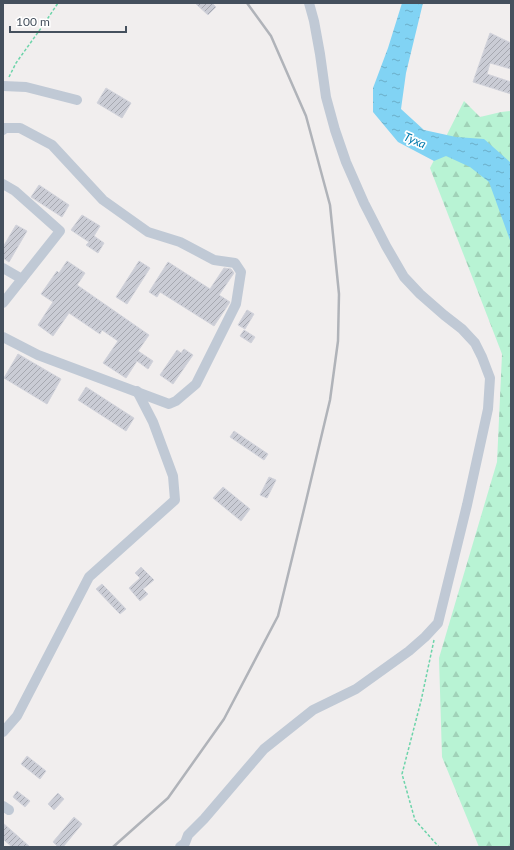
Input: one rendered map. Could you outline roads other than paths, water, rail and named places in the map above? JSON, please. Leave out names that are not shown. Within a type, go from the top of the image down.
[{"type":"street","points":[[185,846],[188,835],[204,819],[264,749],[313,710],[356,689],[409,651],[438,623],[465,513],[488,409],[490,378],[482,356],[475,343],[462,329],[420,294],[404,277],[364,203],[346,162],[335,130],[326,97],[318,41],[309,3]]},
{"type":"street","points":[[4,86],[26,87],[77,100]]},
{"type":"street","points":[[3,130],[4,128],[20,128],[52,146],[103,200],[148,232],[180,242],[214,260],[235,263],[241,272],[236,304],[196,384],[176,401],[169,404],[38,355],[3,337]]},
{"type":"street","points":[[3,184],[15,191],[60,231],[3,303]]},
{"type":"street","points":[[3,268],[22,279]]},
{"type":"street","points":[[3,732],[17,716],[89,577],[174,500],[173,476],[152,422],[137,391]]},
{"type":"water","name":"Туха","points":[[402,3],[423,3],[406,73],[401,109],[424,130],[456,137],[484,139],[511,163],[511,243],[489,182],[470,167],[446,156],[434,161],[398,142],[373,112],[373,88],[388,48]]},
{"type":"railway","points":[[113,847],[168,798],[224,719],[278,616],[330,400],[338,341],[339,294],[330,205],[306,116],[271,36],[247,3]]}]
